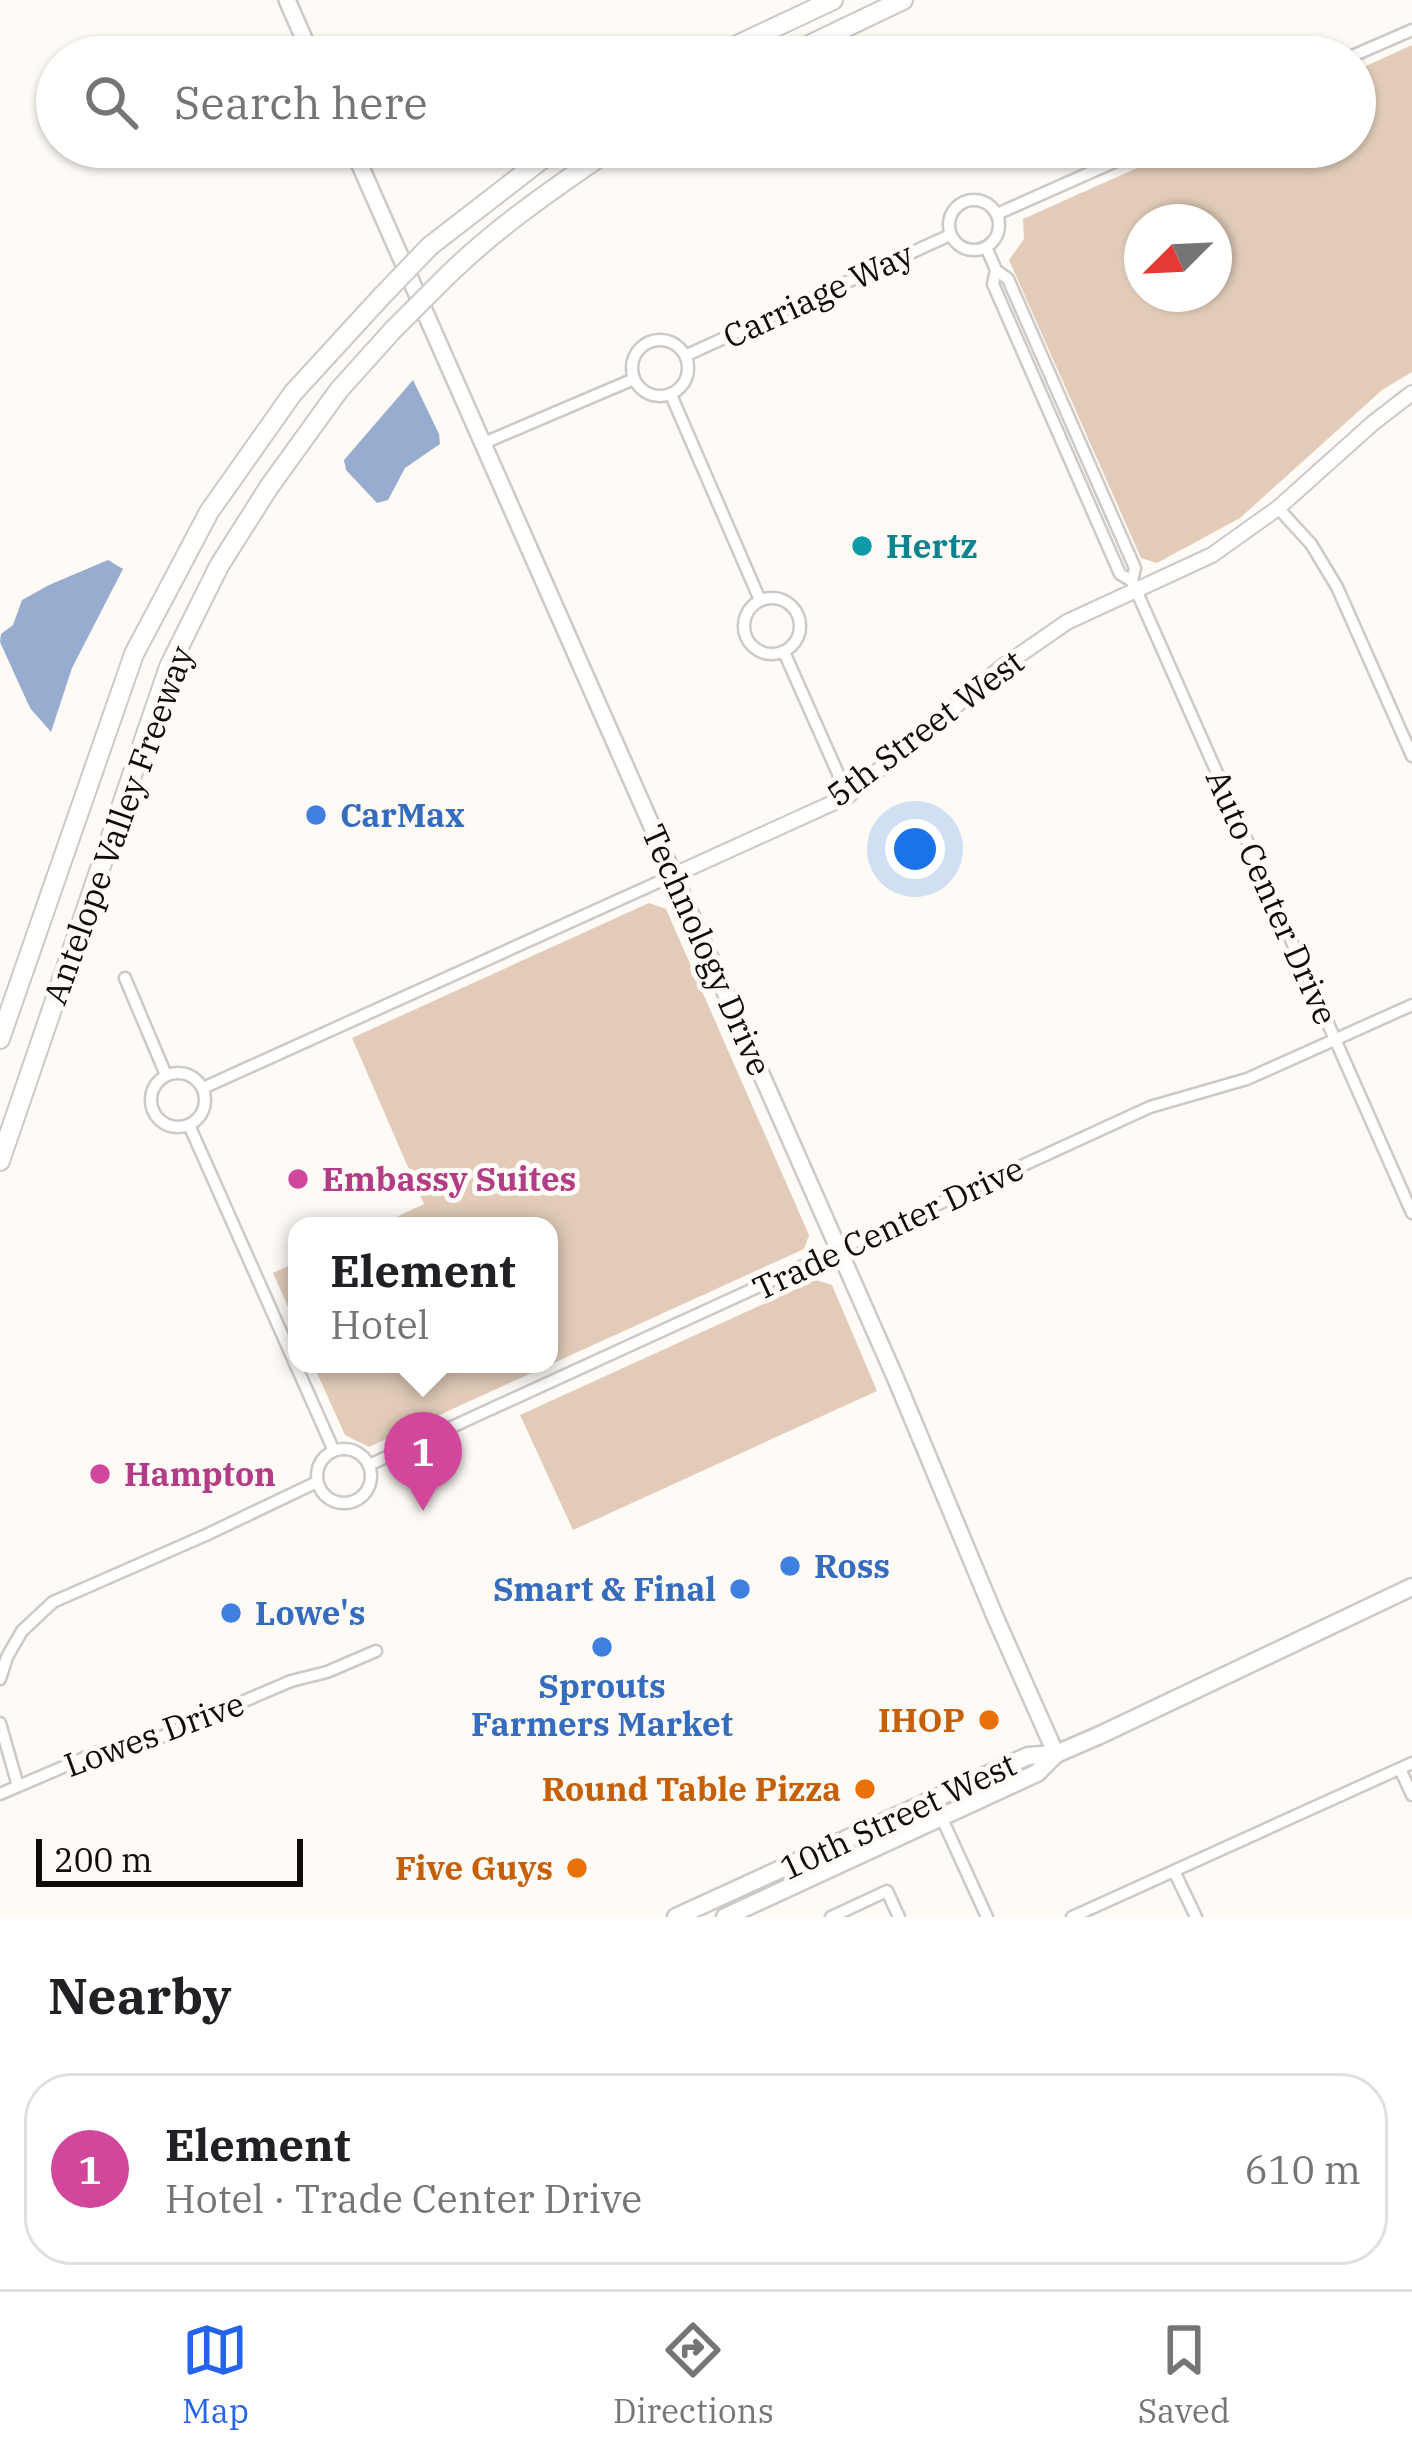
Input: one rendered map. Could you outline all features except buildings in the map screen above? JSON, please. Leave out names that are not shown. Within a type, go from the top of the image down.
[{"type":"highway","points":[[756,36],[832,0]]},
{"type":"highway","points":[[828,36],[903,0]]},
{"type":"highway","name":"Antelope Valley Freeway","points":[[0,1039],[134,654],[209,512],[293,393],[381,297],[430,246],[530,168]]},
{"type":"highway","name":"Antelope Valley Freeway","points":[[0,1161],[169,667],[220,566],[339,390],[393,330],[510,221],[584,168]]},
{"type":"main road","points":[[287,0],[303,36]]},
{"type":"main road","name":"Technology Drive","points":[[361,168],[840,1251],[1056,1754]]},
{"type":"main road","name":"10th Street West","points":[[676,1917],[937,1808],[1037,1773],[1056,1754],[1412,1587]]},
{"type":"main road","name":"10th Street West","points":[[724,1917],[937,1808]]},
{"type":"street","points":[[1376,46],[1412,30]]},
{"type":"street","points":[[997,214],[1101,168]]},
{"type":"street","points":[[982,200],[997,214],[997,236],[986,248],[963,248],[950,235],[950,215],[960,203],[982,200]]},
{"type":"street","name":"Carriage Way","points":[[687,355],[950,235]]},
{"type":"street","name":"Auto Center Drive","points":[[986,248],[996,270],[1008,279],[1135,568],[1135,586],[1412,1213]]},
{"type":"street","points":[[649,341],[670,341],[687,355],[686,379],[671,395],[645,392],[634,379],[636,352],[649,341]]},
{"type":"street","points":[[484,443],[634,379]]},
{"type":"street","name":"5th Street West","points":[[203,1088],[848,796],[1002,667],[1067,622],[1135,586],[1212,555],[1278,508],[1412,393]]},
{"type":"street","points":[[671,395],[760,600]]},
{"type":"street","points":[[1278,508],[1311,544],[1337,587],[1412,756]]},
{"type":"street","points":[[782,599],[798,614],[801,628],[784,652],[762,652],[746,638],[746,616],[760,600],[782,599]]},
{"type":"street","points":[[784,652],[848,796]]},
{"type":"street","points":[[125,978],[166,1075]]},
{"type":"street","name":"Trade Center Drive","points":[[369,1465],[1150,1107],[1247,1079],[1412,1006]]},
{"type":"street","points":[[166,1075],[192,1076],[203,1088],[204,1107],[189,1125],[163,1123],[152,1108],[152,1088],[166,1075]]},
{"type":"street","points":[[189,1125],[288,1348]]},
{"type":"street","points":[[299,1373],[334,1451]]},
{"type":"street","points":[[334,1451],[356,1452],[369,1465],[367,1492],[351,1503],[335,1502],[317,1482],[320,1464],[334,1451]]},
{"type":"street","points":[[0,1679],[22,1631],[62,1597],[317,1482]]},
{"type":"street","name":"Lowes Drive","points":[[0,1794],[98,1752],[142,1745],[290,1681],[327,1672],[376,1651]]},
{"type":"street","points":[[0,1724],[18,1786]]},
{"type":"street","points":[[1072,1917],[1406,1766],[1412,1795]]},
{"type":"street","points":[[937,1808],[987,1917]]},
{"type":"street","points":[[1174,1871],[1196,1917]]},
{"type":"street","points":[[831,1917],[887,1891],[899,1917]]},
{"type":"shaded area","points":[[1412,45],[1412,372],[1382,390],[1240,518],[1157,563],[1141,558],[1009,260],[1024,239],[1023,219],[1137,168],[1376,168],[1376,61]]},
{"type":"shaded area","points":[[649,903],[666,909],[809,1235],[804,1249],[558,1361],[558,1217],[396,1217],[424,1204],[352,1038]]},
{"type":"shaded area","points":[[288,1266],[288,1307],[273,1273]]},
{"type":"shaded area","points":[[816,1280],[832,1285],[877,1391],[573,1530],[520,1415]]},
{"type":"shaded area","points":[[317,1373],[532,1373],[369,1447],[345,1435]]},
{"type":"water","points":[[413,380],[440,444],[405,468],[388,500],[377,503],[346,470],[344,460]]},
{"type":"water","points":[[108,560],[123,569],[72,668],[51,732],[30,708],[0,642],[1,634],[13,625],[22,600]]},
{"type":"place","name":"Hertz","points":[[862,546]]},
{"type":"place","name":"CarMax","points":[[316,815]]},
{"type":"place","name":"Embassy Suites","points":[[298,1179]]},
{"type":"place","name":"Hampton","points":[[100,1474]]},
{"type":"place","name":"Element","points":[[423,1511]]},
{"type":"place","name":"Ross","points":[[790,1566]]},
{"type":"place","name":"Smart & Final","points":[[740,1589]]},
{"type":"place","name":"Lowe's","points":[[231,1613]]},
{"type":"place","name":"Sprouts Farmers Market","points":[[602,1647]]},
{"type":"place","name":"IHOP","points":[[989,1720]]},
{"type":"place","name":"Round Table Pizza","points":[[865,1789]]},
{"type":"place","name":"Five Guys","points":[[577,1868]]}]
